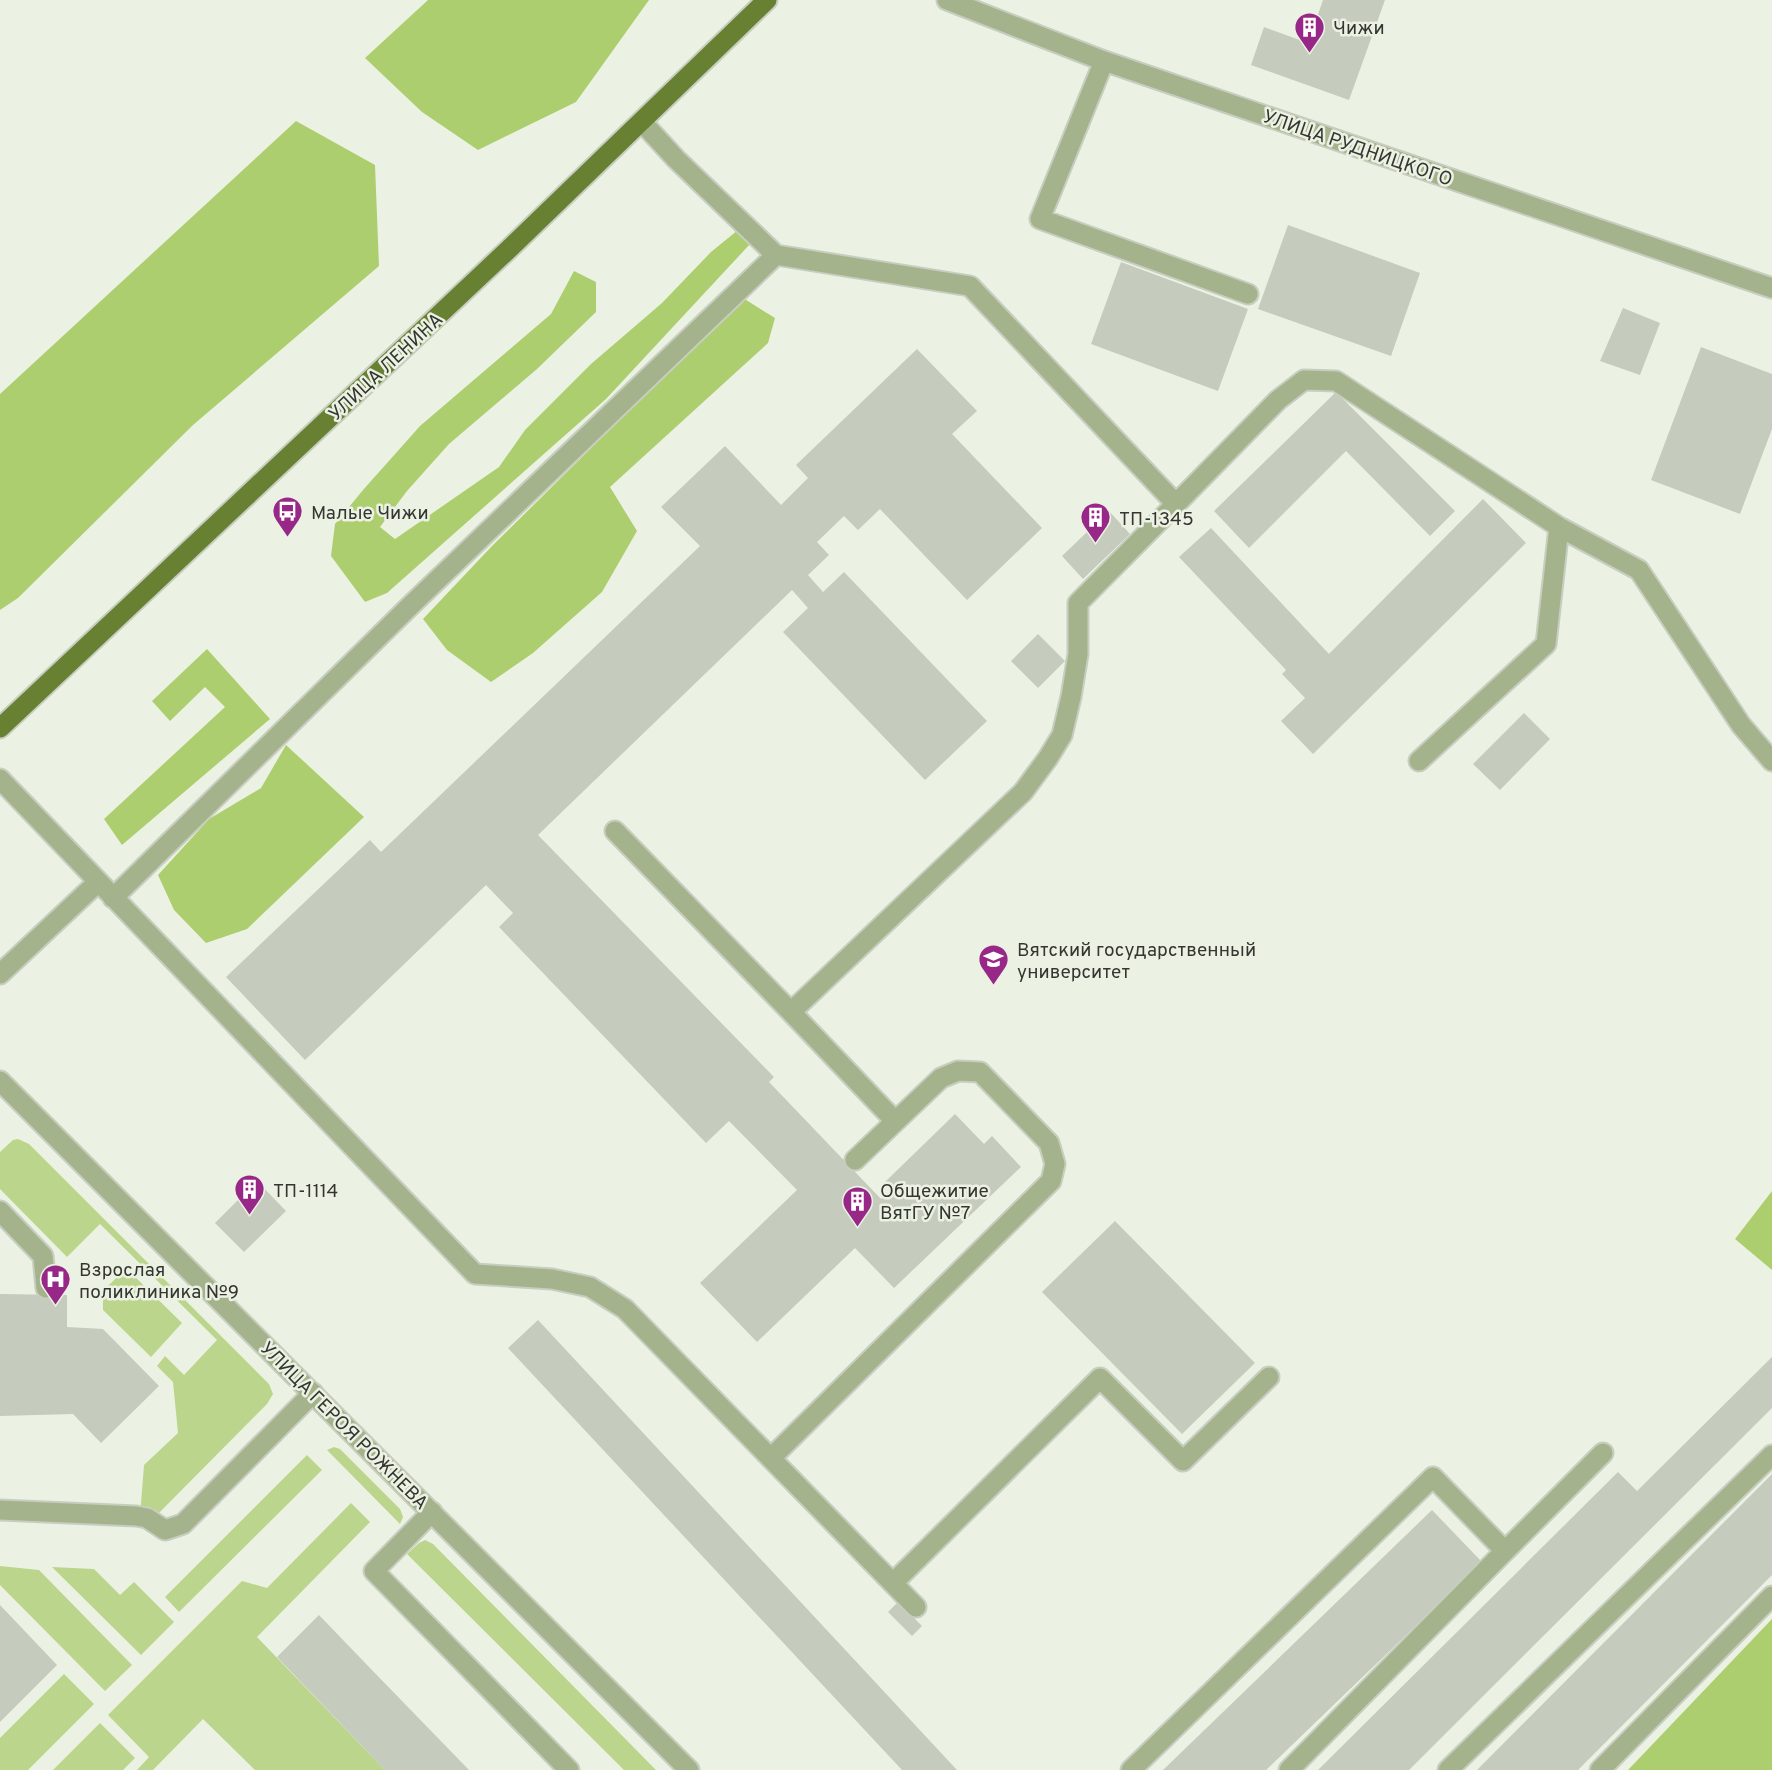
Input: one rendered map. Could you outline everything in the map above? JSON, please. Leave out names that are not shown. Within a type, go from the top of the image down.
[{"type":"main road","name":"УЛИЦА ЛЕНИНА","points":[[0,728],[642,122],[767,0]]},
{"type":"street","name":"УЛИЦА РУДНИЦКОГО","points":[[947,0],[1104,61],[1772,288]]},
{"type":"street","points":[[1104,61],[1040,219],[1248,294]]},
{"type":"street","points":[[642,122],[676,159],[776,255],[970,286],[1177,504]]},
{"type":"street","points":[[113,898],[410,607],[776,255]]},
{"type":"street","points":[[791,1012],[1023,792],[1062,735],[1078,654],[1078,603],[1278,400],[1304,380],[1336,381],[1559,527],[1639,570],[1741,725],[1772,761]]},
{"type":"street","points":[[1419,761],[1546,644],[1559,527]]},
{"type":"street","points":[[0,779],[475,1274],[552,1279],[590,1287],[625,1309],[916,1606]]},
{"type":"street","points":[[615,831],[895,1121]]},
{"type":"street","points":[[0,974],[98,882]]},
{"type":"street","points":[[772,1457],[1051,1181],[1055,1164],[1049,1143],[980,1072],[958,1071],[941,1078],[855,1160]]},
{"type":"street","name":"УЛИЦА ГЕРОЯ РОЖНЕВА","points":[[0,1081],[689,1770]]},
{"type":"street","points":[[0,1211],[43,1256],[46,1288]]},
{"type":"street","points":[[893,1583],[1100,1378],[1184,1461],[1269,1377]]},
{"type":"street","points":[[0,1510],[136,1516],[147,1518],[165,1530],[174,1529],[183,1524],[313,1393]]},
{"type":"street","points":[[1289,1770],[1603,1453]]},
{"type":"street","points":[[1448,1770],[1772,1455]]},
{"type":"street","points":[[1131,1770],[1433,1477],[1505,1551]]},
{"type":"street","points":[[432,1512],[374,1571],[569,1770]]},
{"type":"street","points":[[1600,1770],[1772,1596]]},
{"type":"green space","points":[[428,0],[649,0],[576,102],[478,150],[422,112],[365,58]]},
{"type":"green space","points":[[296,121],[375,165],[379,266],[193,425],[18,598],[0,610],[0,394]]},
{"type":"green space","points":[[738,230],[751,243],[606,399],[387,593],[365,602],[331,556],[335,524],[420,426],[551,314],[574,271],[596,282],[596,312],[537,369],[449,444],[407,491],[380,527],[395,539],[499,467],[525,430],[591,364],[662,303],[711,252]]},
{"type":"green space","points":[[743,298],[775,318],[768,343],[610,487],[637,531],[602,592],[533,653],[491,682],[447,650],[423,619],[492,546]]},
{"type":"green space","points":[[207,649],[270,719],[122,845],[104,819],[225,707],[205,687],[170,721],[152,701]]},
{"type":"green space","points":[[286,745],[364,817],[247,929],[206,943],[174,910],[158,875],[209,819],[261,788]]},
{"type":"green space","points":[[18,1139],[29,1144],[269,1384],[273,1394],[267,1404],[151,1521],[140,1516],[144,1465],[178,1433],[173,1382],[157,1366],[165,1356],[184,1375],[217,1340],[100,1224],[67,1257],[0,1189],[0,1152],[13,1140]]},
{"type":"green space","points":[[1772,1191],[1772,1270],[1735,1239]]},
{"type":"green space","points":[[126,1268],[182,1323],[151,1357],[103,1310],[103,1291]]},
{"type":"green space","points":[[334,1447],[340,1449],[400,1509],[403,1517],[400,1524],[327,1450]]},
{"type":"green space","points":[[307,1455],[322,1470],[179,1612],[165,1597]]},
{"type":"green space","points":[[351,1503],[370,1522],[257,1637],[385,1770],[255,1770],[203,1719],[153,1770],[137,1770],[149,1757],[108,1715],[242,1581],[267,1588]]},
{"type":"green space","points":[[425,1540],[433,1544],[656,1770],[624,1770],[407,1554]]},
{"type":"green space","points":[[0,1566],[39,1570],[132,1665],[105,1691],[0,1585]]},
{"type":"green space","points":[[52,1567],[94,1569],[120,1595],[134,1582],[174,1622],[141,1655]]},
{"type":"green space","points":[[1772,1619],[1772,1770],[1628,1770]]},
{"type":"green space","points":[[64,1674],[94,1704],[28,1770],[0,1770],[0,1738]]},
{"type":"green space","points":[[100,1723],[135,1758],[123,1770],[53,1770]]},
{"type":"building","name":"Чижи","points":[[1323,0],[1385,0],[1349,100],[1251,65],[1264,27],[1308,43]]},
{"type":"building","points":[[1288,225],[1420,273],[1391,356],[1258,309]]},
{"type":"building","points":[[1121,262],[1248,309],[1218,391],[1091,344]]},
{"type":"building","points":[[1623,308],[1660,323],[1640,375],[1600,361]]},
{"type":"building","points":[[1701,347],[1772,374],[1772,429],[1740,514],[1651,480]]},
{"type":"building","points":[[917,349],[977,411],[952,434],[1042,528],[967,600],[880,509],[858,530],[844,516],[817,542],[829,555],[808,575],[823,592],[844,572],[987,721],[925,780],[783,632],[808,608],[792,590],[538,835],[774,1077],[769,1082],[881,1199],[892,1189],[885,1182],[955,1114],[984,1144],[992,1136],[1021,1167],[894,1288],[855,1248],[757,1342],[700,1283],[797,1190],[729,1121],[706,1143],[499,927],[513,913],[486,885],[305,1060],[226,977],[370,840],[381,852],[700,546],[661,507],[725,446],[781,505],[808,478],[796,465]]},
{"type":"building","points":[[1336,392],[1455,511],[1430,536],[1346,451],[1249,548],[1214,511]]},
{"type":"building","points":[[1483,499],[1526,543],[1313,754],[1281,721],[1305,698],[1282,674],[1286,670],[1179,557],[1211,528],[1329,654]]},
{"type":"building","name":"ТП-1345","points":[[1109,511],[1130,534],[1083,579],[1062,556]]},
{"type":"building","points":[[1038,634],[1065,661],[1038,688],[1011,661]]},
{"type":"building","points":[[1524,713],[1550,739],[1500,790],[1473,764]]},
{"type":"building","name":"ТП-1114","points":[[257,1181],[286,1211],[244,1252],[215,1223]]},
{"type":"building","points":[[1115,1221],[1255,1363],[1182,1434],[1042,1292]]},
{"type":"building","points":[[0,1294],[67,1295],[67,1327],[103,1329],[159,1386],[101,1443],[73,1414],[0,1416]]},
{"type":"building","points":[[538,1320],[957,1770],[902,1770],[508,1348]]},
{"type":"building","points":[[1772,1357],[1772,1408],[1409,1770],[1318,1770],[1618,1472],[1637,1491]]},
{"type":"building","points":[[1772,1474],[1772,1575],[1578,1770],[1477,1770]]},
{"type":"building","points":[[1432,1510],[1482,1562],[1266,1770],[1163,1770]]},
{"type":"building","points":[[898,1602],[922,1626],[912,1636],[888,1612]]},
{"type":"building","points":[[0,1605],[57,1665],[0,1722]]},
{"type":"building","points":[[319,1615],[469,1770],[385,1770],[277,1657]]},
{"type":"place","name":"Чижи","points":[[1310,54]]},
{"type":"place","name":"Малые Чижи","points":[[288,539]]},
{"type":"place","name":"ТП-1345","points":[[1096,545]]},
{"type":"place","name":"Вятский государственный университет","points":[[994,987]]},
{"type":"place","name":"ТП-1114","points":[[250,1217]]},
{"type":"place","name":"Общежитие ВятГУ №7","points":[[857,1228]]},
{"type":"place","name":"Взрослая поликлиника №9","points":[[56,1307]]}]
